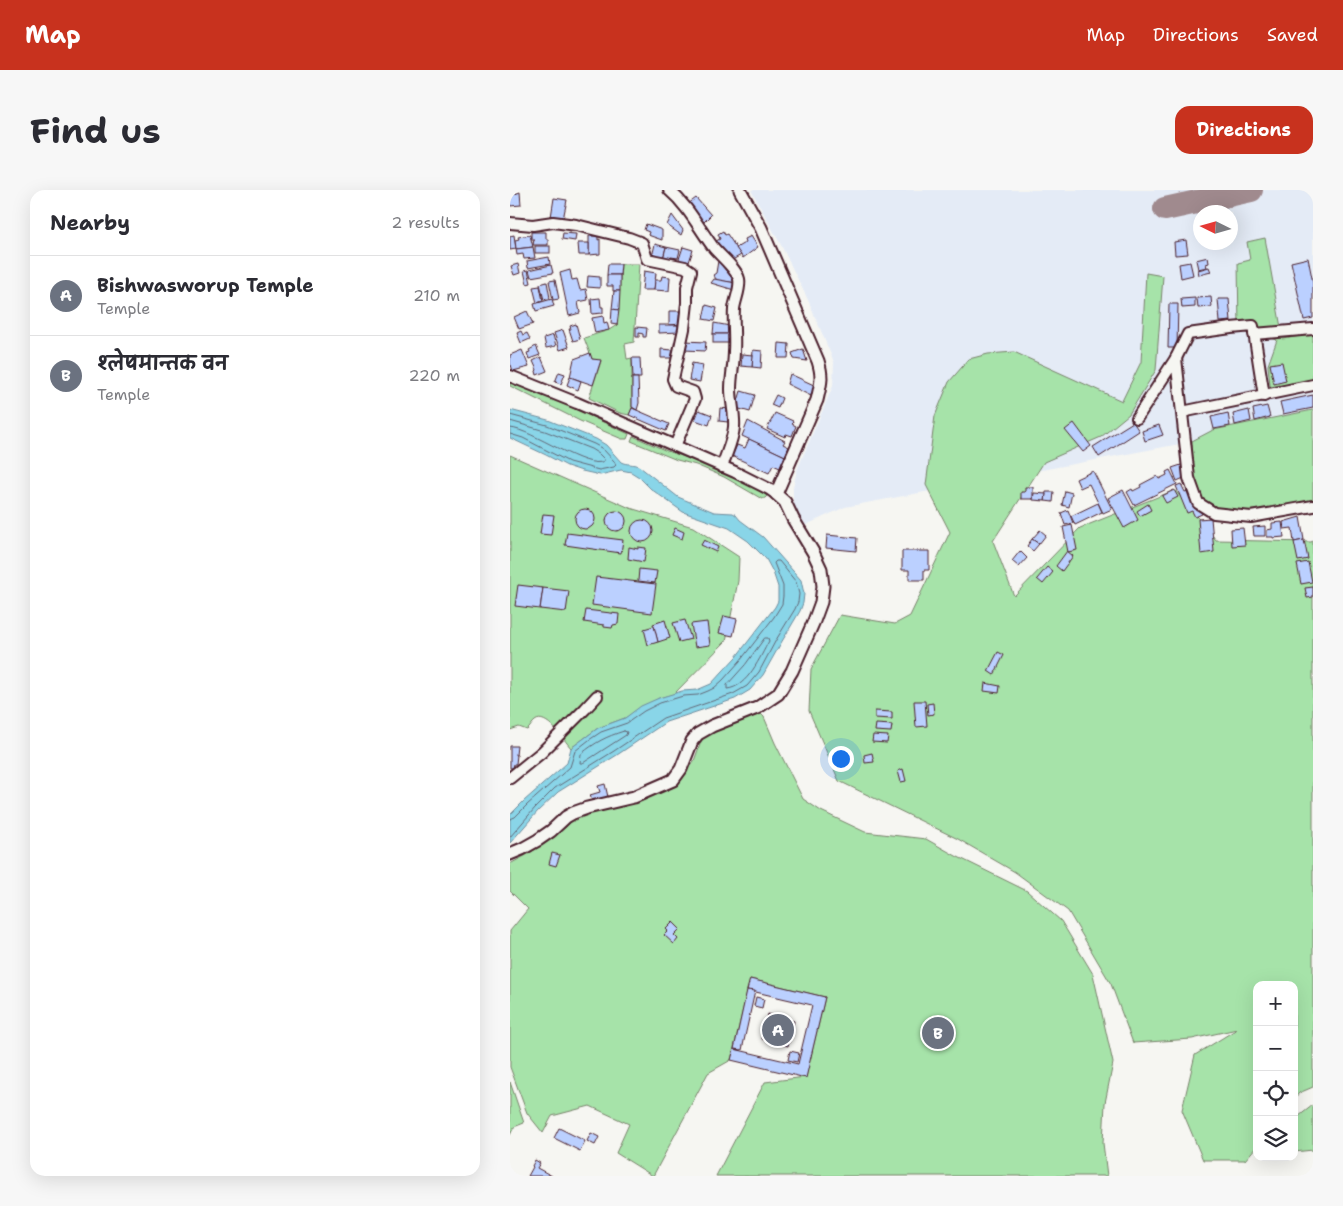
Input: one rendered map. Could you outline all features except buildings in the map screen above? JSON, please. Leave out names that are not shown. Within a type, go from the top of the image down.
[{"type":"street","points":[[669,190],[686,208],[712,245],[735,271],[739,279],[734,310],[734,350],[731,388],[734,428],[722,467]]},
{"type":"street","points":[[740,190],[761,228],[822,373],[817,400],[776,494]]},
{"type":"street","points":[[510,223],[533,225],[553,222],[576,225],[629,238],[642,243],[647,259],[685,267],[691,271],[687,287],[684,329],[674,379],[676,386],[694,392],[695,399],[675,446]]},
{"type":"street","points":[[1138,418],[1176,358],[1188,334],[1253,326],[1264,396]]},
{"type":"street","points":[[1254,334],[1313,328]]},
{"type":"street","points":[[1176,358],[1189,478],[1198,504],[1214,513],[1250,517],[1313,506]]},
{"type":"street","points":[[510,376],[577,403],[769,488],[785,502],[813,552],[821,569],[823,586],[821,602],[814,621],[792,671],[778,694],[757,708],[712,726],[698,734],[692,741],[677,776],[672,780],[634,797],[587,808],[566,816],[551,831],[538,840],[510,854]]},
{"type":"street","points":[[1182,412],[1313,385]]},
{"type":"street","points":[[510,778],[542,752],[597,696]]},
{"type":"shaded area","points":[[751,190],[1313,190],[1313,419],[845,507],[806,525],[797,514],[793,500],[793,488],[797,470],[833,386],[834,362],[808,300]]},
{"type":"green space","points":[[1265,238],[1283,339],[1313,334],[1313,382],[1271,395],[1268,365],[1277,340],[1239,328],[1238,263],[1250,260],[1247,242]]},
{"type":"green space","points":[[621,264],[639,264],[634,342],[625,344],[627,359],[632,358],[632,408],[629,415],[620,413],[589,398],[601,361],[592,359],[584,338],[609,330],[617,325]]},
{"type":"green space","points":[[1146,273],[1163,276],[1156,370],[1129,414],[1101,437],[1044,462],[993,541],[1014,596],[1080,528],[1175,490],[1216,540],[1313,541],[1313,1087],[1298,1094],[1298,981],[1253,981],[1253,1151],[1245,1160],[1203,1160],[1182,1110],[1195,1055],[1237,1029],[1192,1039],[1133,1043],[1111,984],[1068,911],[1015,872],[958,839],[839,781],[809,711],[811,669],[840,615],[895,624],[910,616],[950,532],[926,485],[935,416],[949,382],[969,359],[988,354],[1014,352],[1122,401],[1141,362]]},
{"type":"green space","points":[[510,380],[629,434],[627,439],[622,439],[580,421],[510,386]]},
{"type":"green space","points":[[1313,410],[1313,500],[1271,508],[1236,511],[1221,510],[1209,506],[1201,499],[1195,478],[1192,441],[1213,430]]},
{"type":"green space","points":[[633,436],[667,451],[712,466],[750,485],[767,496],[762,499],[724,477],[631,441]]},
{"type":"green space","points":[[510,455],[630,508],[693,527],[739,557],[738,581],[726,641],[674,694],[659,698],[625,718],[598,728],[571,748],[555,728],[544,720],[539,719],[535,721],[527,730],[519,727],[510,730]]},
{"type":"green space","points":[[761,714],[803,799],[821,811],[865,832],[926,839],[1027,891],[1061,921],[1093,974],[1113,1063],[1105,1103],[1103,1143],[1107,1176],[716,1176],[765,1082],[806,1077],[825,997],[750,979],[731,1060],[708,1073],[653,1176],[616,1153],[629,1124],[590,1106],[552,1116],[543,1133],[527,1113],[510,1067],[510,931],[528,909],[510,891],[510,864],[530,853],[566,827],[575,818],[602,809],[628,804],[676,783],[694,761],[703,736],[719,728]]},
{"type":"green space","points":[[510,1082],[524,1123],[514,1127],[510,1135]]},
{"type":"green space","points":[[1313,1105],[1313,1150],[1298,1152],[1298,1117]]},
{"type":"water","points":[[510,410],[548,420],[596,439],[606,445],[621,462],[640,467],[678,497],[714,512],[733,513],[763,537],[801,580],[804,594],[800,611],[763,675],[750,690],[735,699],[666,722],[558,792],[538,811],[510,843],[510,815],[567,763],[571,748],[598,728],[625,718],[641,706],[659,698],[682,691],[697,690],[711,684],[736,657],[775,607],[778,601],[778,587],[766,559],[748,541],[729,528],[683,512],[631,472],[621,470],[600,475],[582,471],[567,466],[510,438]]},
{"type":"taxiway","points":[[1165,209],[1251,190]]},
{"type":"place","name":"Bishwasworup Temple","points":[[778,1030]]},
{"type":"place","name":"श्लेषमान्तक वन","points":[[938,1033]]}]
